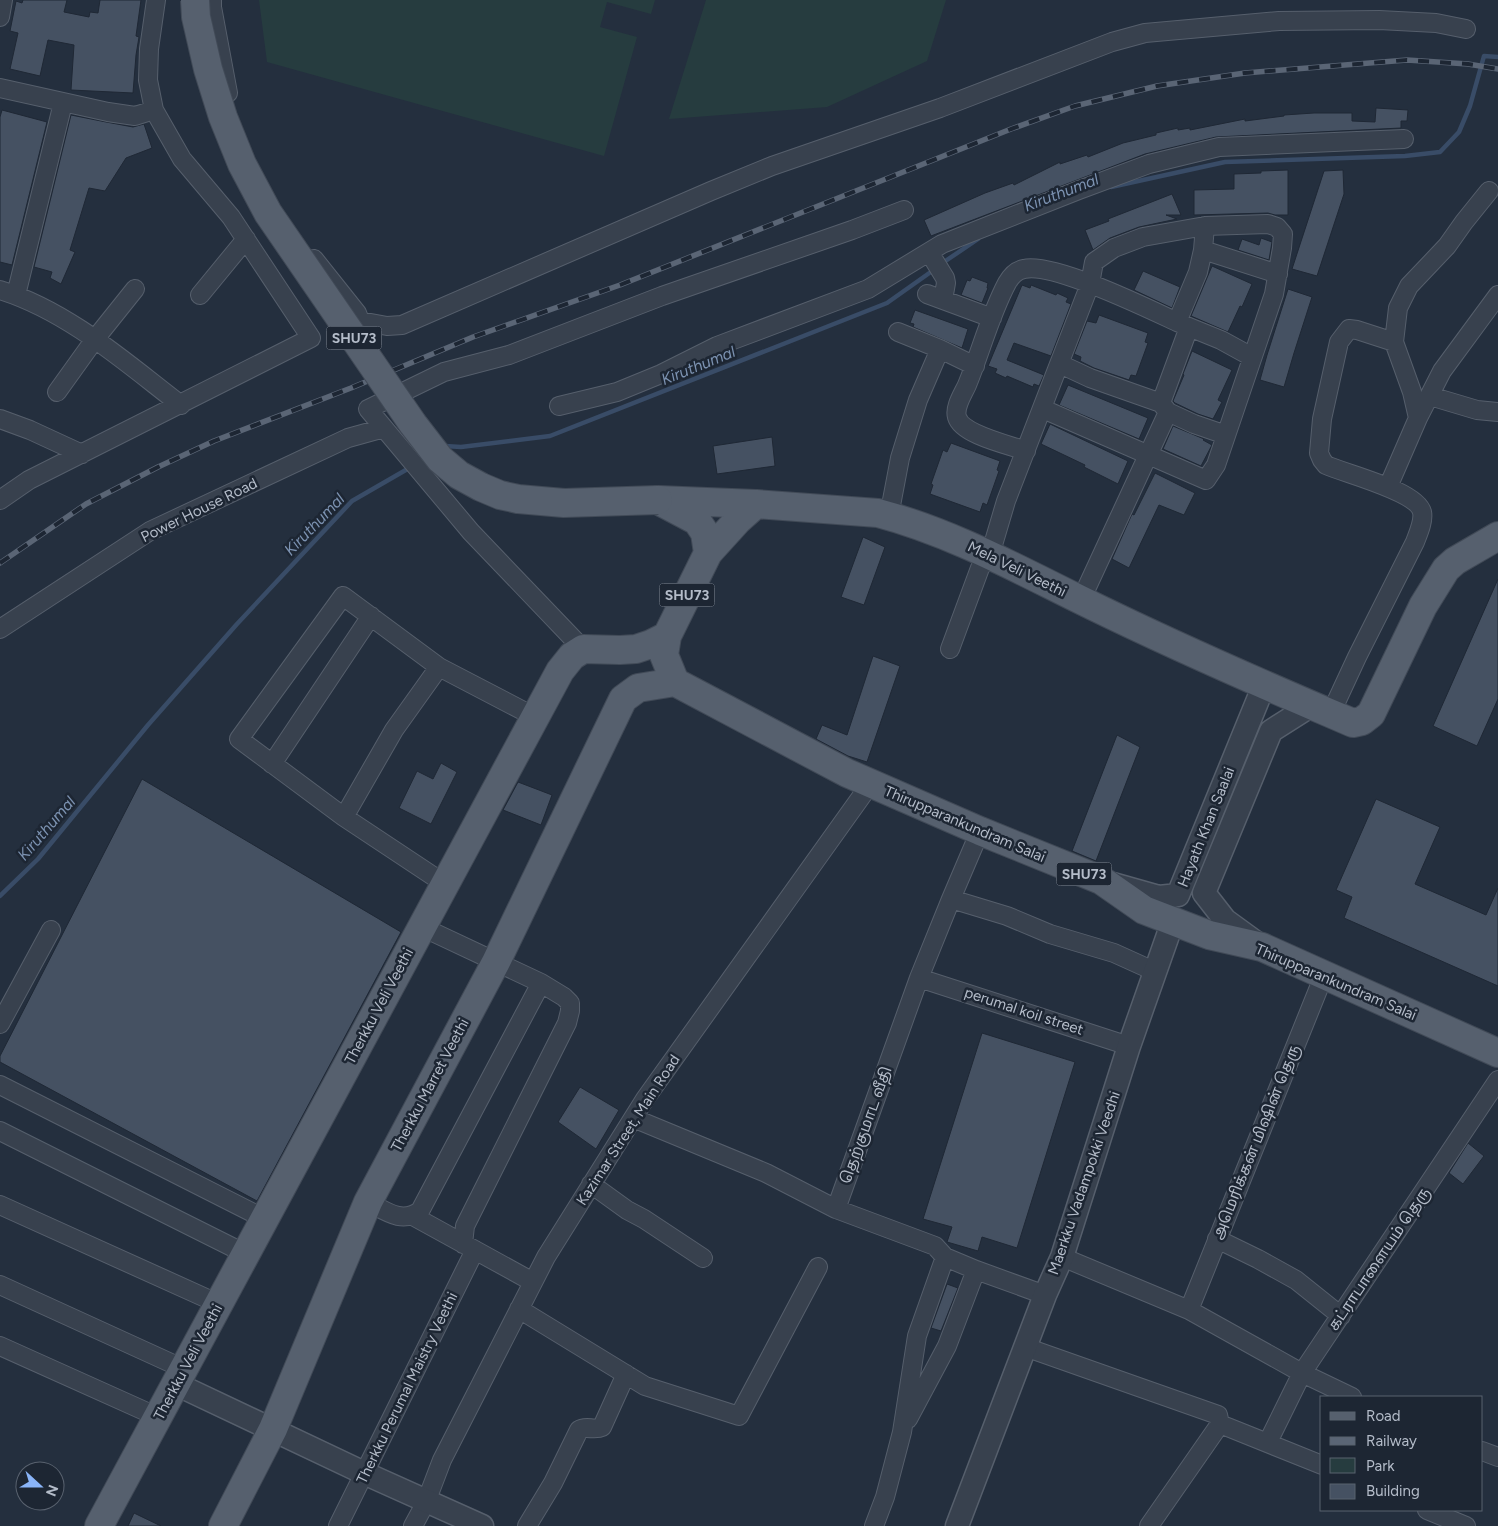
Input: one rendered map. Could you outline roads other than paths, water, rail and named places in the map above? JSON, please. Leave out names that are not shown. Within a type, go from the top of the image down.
[{"type":"main road","name":"SHU73","points":[[195,0],[196,17],[208,69],[223,117],[242,164],[274,220],[413,424],[440,459],[460,475],[500,495],[518,499],[564,503],[658,500],[697,521],[705,533],[708,554],[666,636],[664,655],[674,682]]},
{"type":"main road","name":"Mela Veli Veethi","points":[[658,500],[878,512],[931,530],[990,555],[1222,667],[1332,714]]},
{"type":"main road","points":[[708,554],[738,520],[756,504]]},
{"type":"main road","points":[[1332,714],[1362,721],[1371,714],[1422,606],[1446,569],[1455,560],[1498,536]]},
{"type":"main road","points":[[583,649],[636,648],[651,644],[666,636]]},
{"type":"main road","name":"Therkku Veli Veethi","points":[[99,1526],[560,671],[572,656],[583,649]]},
{"type":"main road","name":"Therkku Marret Veethi","points":[[223,1526],[273,1429],[368,1202],[496,962],[623,699],[627,681],[625,670],[609,650]]},
{"type":"main road","points":[[623,699],[638,688],[674,682]]},
{"type":"main road","name":"Thirupparankundram Salai","points":[[674,682],[847,773],[980,831],[1101,880],[1144,910],[1209,935],[1262,947],[1498,1053]]},
{"type":"street","points":[[0,17],[3,0]]},
{"type":"street","points":[[0,500],[29,480],[311,338],[231,217],[182,159],[154,110],[148,80],[148,49],[156,0]]},
{"type":"street","points":[[212,0],[226,88],[252,156],[275,201],[305,247],[357,313],[360,321],[387,326],[412,322],[772,166],[940,108],[1112,42],[1145,32],[1279,21],[1379,20],[1436,23],[1466,28]]},
{"type":"street","points":[[0,88],[63,103],[135,116],[154,110]]},
{"type":"street","points":[[63,103],[8,293],[45,309],[95,339],[181,404]]},
{"type":"street","points":[[559,406],[617,392],[661,374],[716,346],[868,288],[942,244],[1149,164],[1218,147],[1404,139]]},
{"type":"street","points":[[1418,418],[1412,392],[1394,342],[1398,308],[1409,286],[1447,246],[1489,191]]},
{"type":"street","points":[[583,649],[471,532],[368,409],[444,372],[509,355],[662,296],[904,210]]},
{"type":"street","points":[[950,649],[980,568],[990,555],[1006,501],[1090,284],[1094,262],[1114,248],[1143,237],[1205,226],[1268,224],[1277,227],[1283,234],[1274,294],[1216,465],[1206,480],[1043,409]]},
{"type":"street","points":[[1081,600],[1148,454],[1164,407],[1203,250],[1205,226]]},
{"type":"street","points":[[200,294],[246,239]]},
{"type":"street","points":[[1203,250],[1278,274]]},
{"type":"street","points":[[929,252],[945,278],[946,283],[935,297],[992,318]]},
{"type":"street","points":[[1026,450],[973,432],[963,426],[957,417],[956,408],[975,366],[992,318],[1008,281],[1016,272],[1026,268],[1044,268],[1090,284],[1221,340],[1252,357]]},
{"type":"street","points":[[57,392],[95,339],[135,289]]},
{"type":"street","points":[[1388,487],[1418,418],[1442,371],[1498,295]]},
{"type":"street","points":[[1332,714],[1361,649],[1415,542],[1422,514],[1418,504],[1407,496],[1388,487],[1326,465],[1319,453],[1322,419],[1339,342],[1342,336],[1349,329],[1394,342]]},
{"type":"street","points":[[898,332],[975,366]]},
{"type":"street","points":[[889,516],[900,458],[916,408],[940,349]]},
{"type":"street","points":[[1060,364],[1164,407],[1194,424],[1226,435]]},
{"type":"street","points":[[1430,396],[1477,410],[1498,412]]},
{"type":"street","points":[[0,419],[30,430],[82,454]]},
{"type":"street","name":"Power House Road","points":[[0,629],[150,531],[348,438],[384,428]]},
{"type":"street","points":[[445,884],[344,817],[240,739],[343,596],[439,667],[535,717]]},
{"type":"street","points":[[272,764],[371,616]]},
{"type":"street","points":[[344,817],[394,730],[439,667]]},
{"type":"street","name":"Hayath Khan Saalai","points":[[1101,880],[1159,897],[1178,894],[1264,685]]},
{"type":"street","name":"Hayath Khan Saalai","points":[[1262,947],[1225,920],[1204,894],[1271,731],[1332,714]]},
{"type":"street","name":"Kazimar Street, Main Road","points":[[413,1526],[426,1502],[442,1460],[546,1257],[591,1184],[645,1099],[871,784]]},
{"type":"street","name":"தெற்குமாட வீதி","points":[[836,1209],[919,978],[980,831]]},
{"type":"street","points":[[951,899],[1007,916],[1050,934],[1114,953],[1156,972]]},
{"type":"street","name":"Maerkku Vadampokki Veedhi","points":[[956,1526],[1045,1295],[1062,1257],[1129,1046],[1173,921]]},
{"type":"street","points":[[368,1202],[406,1218],[420,1211],[541,983],[422,927]]},
{"type":"street","points":[[0,1024],[51,930]]},
{"type":"street","name":"அமெரிக்கன் மிஷின் தெரு","points":[[1189,1310],[1324,974]]},
{"type":"street","name":"perumal koil street","points":[[919,978],[1129,1046]]},
{"type":"street","name":"Therkku Perumal Maistry Veethi","points":[[338,1526],[469,1247],[465,1226],[567,1023],[570,1003],[564,997],[541,983]]},
{"type":"street","name":"கட்ராபாளையம் தெரு","points":[[1268,1442],[1302,1373],[1498,1080]]},
{"type":"street","points":[[0,1085],[264,1219]]},
{"type":"street","points":[[633,1118],[766,1173],[836,1209],[935,1246],[945,1256],[976,1270],[1045,1295]]},
{"type":"street","points":[[0,1131],[246,1254]]},
{"type":"street","points":[[591,1184],[627,1210],[703,1258]]},
{"type":"street","points":[[0,1205],[219,1304]]},
{"type":"street","points":[[413,1216],[533,1282]]},
{"type":"street","points":[[1217,1239],[1296,1280],[1340,1316]]},
{"type":"street","points":[[874,1526],[902,1432],[917,1336],[945,1256]]},
{"type":"street","points":[[1062,1257],[1189,1310],[1302,1373],[1350,1396]]},
{"type":"street","points":[[519,1309],[646,1386],[739,1416],[818,1267]]},
{"type":"street","points":[[902,1432],[947,1346],[976,1270]]},
{"type":"street","points":[[0,1285],[180,1376],[273,1429],[364,1474],[482,1526]]},
{"type":"street","points":[[0,1346],[158,1417]]},
{"type":"street","points":[[1025,1347],[1218,1415],[1220,1424],[1149,1526]]},
{"type":"street","points":[[527,1526],[553,1483],[578,1430],[585,1428],[599,1429],[602,1427],[626,1374]]},
{"type":"street","points":[[1220,1424],[1320,1464]]},
{"type":"street","points":[[1483,1451],[1498,1457]]},
{"type":"street","points":[[1429,1511],[1466,1526]]},
{"type":"waterway","name":"Kiruthumal","points":[[1111,187],[1225,162],[1405,156],[1440,152],[1459,132],[1470,106],[1484,56],[1498,57]]},
{"type":"waterway","name":"Kiruthumal","points":[[941,264],[978,239]]},
{"type":"waterway","name":"Kiruthumal","points":[[443,448],[445,446],[461,447],[550,436],[887,303],[935,269]]},
{"type":"waterway","name":"Kiruthumal","points":[[0,896],[38,859],[148,725],[237,624],[352,501],[411,467]]},
{"type":"railway","points":[[0,563],[86,504],[214,441],[351,388],[473,337],[620,285],[1011,129],[1075,106],[1157,86],[1245,73],[1407,60],[1468,64],[1498,69]]}]
